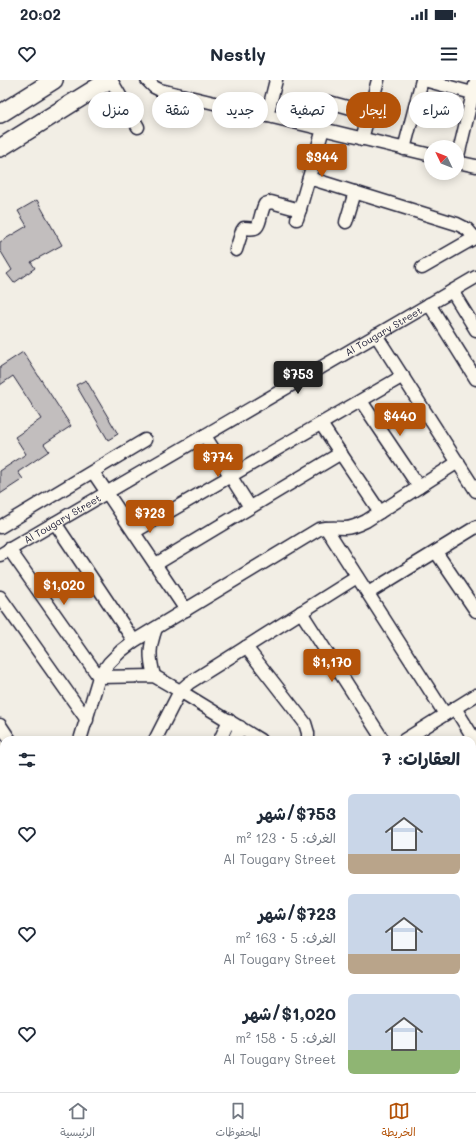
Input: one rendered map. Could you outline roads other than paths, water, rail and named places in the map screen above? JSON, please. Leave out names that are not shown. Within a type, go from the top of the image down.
[{"type":"main road","points":[[0,114],[54,80]]},
{"type":"main road","points":[[0,148],[110,80]]},
{"type":"street","points":[[110,80],[117,92]]},
{"type":"street","points":[[146,80],[160,90],[212,103]]},
{"type":"street","points":[[268,112],[276,80]]},
{"type":"street","points":[[375,92],[378,80]]},
{"type":"street","points":[[404,149],[423,80],[474,93]]},
{"type":"street","points":[[462,140],[476,80]]},
{"type":"street","points":[[268,116],[424,153]]},
{"type":"street","points":[[362,139],[365,128]]},
{"type":"street","points":[[236,250],[242,231],[246,228],[256,228],[258,226],[262,209],[265,204],[271,202],[299,214],[323,129]]},
{"type":"street","points":[[464,163],[476,166]]},
{"type":"street","points":[[309,178],[463,226],[476,237],[422,268]]},
{"type":"street","points":[[346,222],[355,192]]},
{"type":"street","name":"Al Tougary Street","points":[[4,552],[476,277]]},
{"type":"street","points":[[452,291],[476,330]]},
{"type":"street","points":[[429,304],[476,379]]},
{"type":"street","points":[[376,335],[476,491]]},
{"type":"street","points":[[134,532],[403,376]]},
{"type":"street","points":[[361,401],[419,487]]},
{"type":"street","points":[[321,424],[380,512]]},
{"type":"street","points":[[205,436],[250,507]]},
{"type":"street","points":[[0,527],[145,440]]},
{"type":"street","points":[[156,564],[340,453]]},
{"type":"street","points":[[81,736],[99,677],[117,655],[134,641],[319,529],[356,526],[458,462]]},
{"type":"street","points":[[93,472],[186,610]]},
{"type":"street","points":[[55,523],[134,641]]},
{"type":"street","points":[[368,593],[476,527]]},
{"type":"street","points":[[326,528],[357,577],[450,711],[471,736]]},
{"type":"street","points":[[4,552],[99,677]]},
{"type":"street","points":[[436,552],[476,611]]},
{"type":"street","points":[[158,736],[180,690],[357,577]]},
{"type":"street","points":[[0,597],[4,610],[87,720]]},
{"type":"street","points":[[301,612],[380,736]]},
{"type":"street","points":[[154,676],[150,659],[151,643],[156,628]]},
{"type":"street","points":[[246,647],[305,723],[308,736]]},
{"type":"street","points":[[99,677],[154,676],[180,690],[254,736]]},
{"type":"street","points":[[423,735],[450,711],[476,695]]},
{"type":"street","points":[[222,736],[229,720]]},
{"type":"street","points":[[0,725],[7,736]]},
{"type":"street","points":[[236,736],[240,727]]}]
